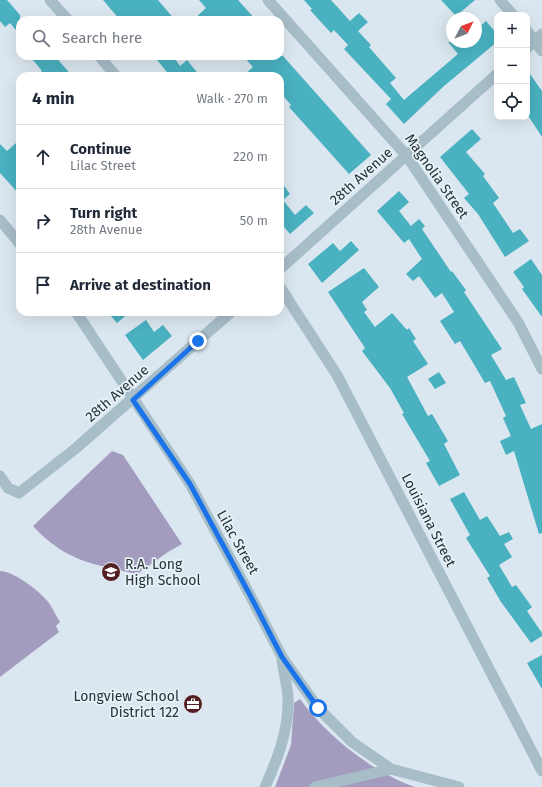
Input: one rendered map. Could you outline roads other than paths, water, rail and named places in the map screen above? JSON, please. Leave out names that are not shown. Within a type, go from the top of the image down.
[{"type":"street","points":[[50,0],[64,16]]},
{"type":"street","name":"Magnolia Street","points":[[268,0],[282,16]]},
{"type":"street","points":[[500,0],[510,12]]},
{"type":"street","name":"Magnolia Street","points":[[284,18],[406,155],[518,322],[542,369]]},
{"type":"street","points":[[535,41],[542,51]]},
{"type":"street","points":[[102,60],[113,72]]},
{"type":"street","name":"28th Avenue","points":[[284,264],[494,77]]},
{"type":"street","points":[[0,220],[16,239]]},
{"type":"street","name":"Louisiana Street","points":[[284,293],[336,375],[542,771]]},
{"type":"street","name":"Lilac Street","points":[[79,316],[190,484],[282,657],[318,708],[352,742],[391,769]]},
{"type":"street","name":"28th Avenue","points":[[0,476],[8,488],[19,493],[75,449],[133,400],[227,316]]},
{"type":"street","points":[[265,787],[278,758],[286,729],[288,696],[282,657]]},
{"type":"street","points":[[315,787],[391,769],[459,787]]},
{"type":"place","name":"R.A. Long High School","points":[[111,572]]},
{"type":"place","name":"Longview School District 122","points":[[193,704]]}]
